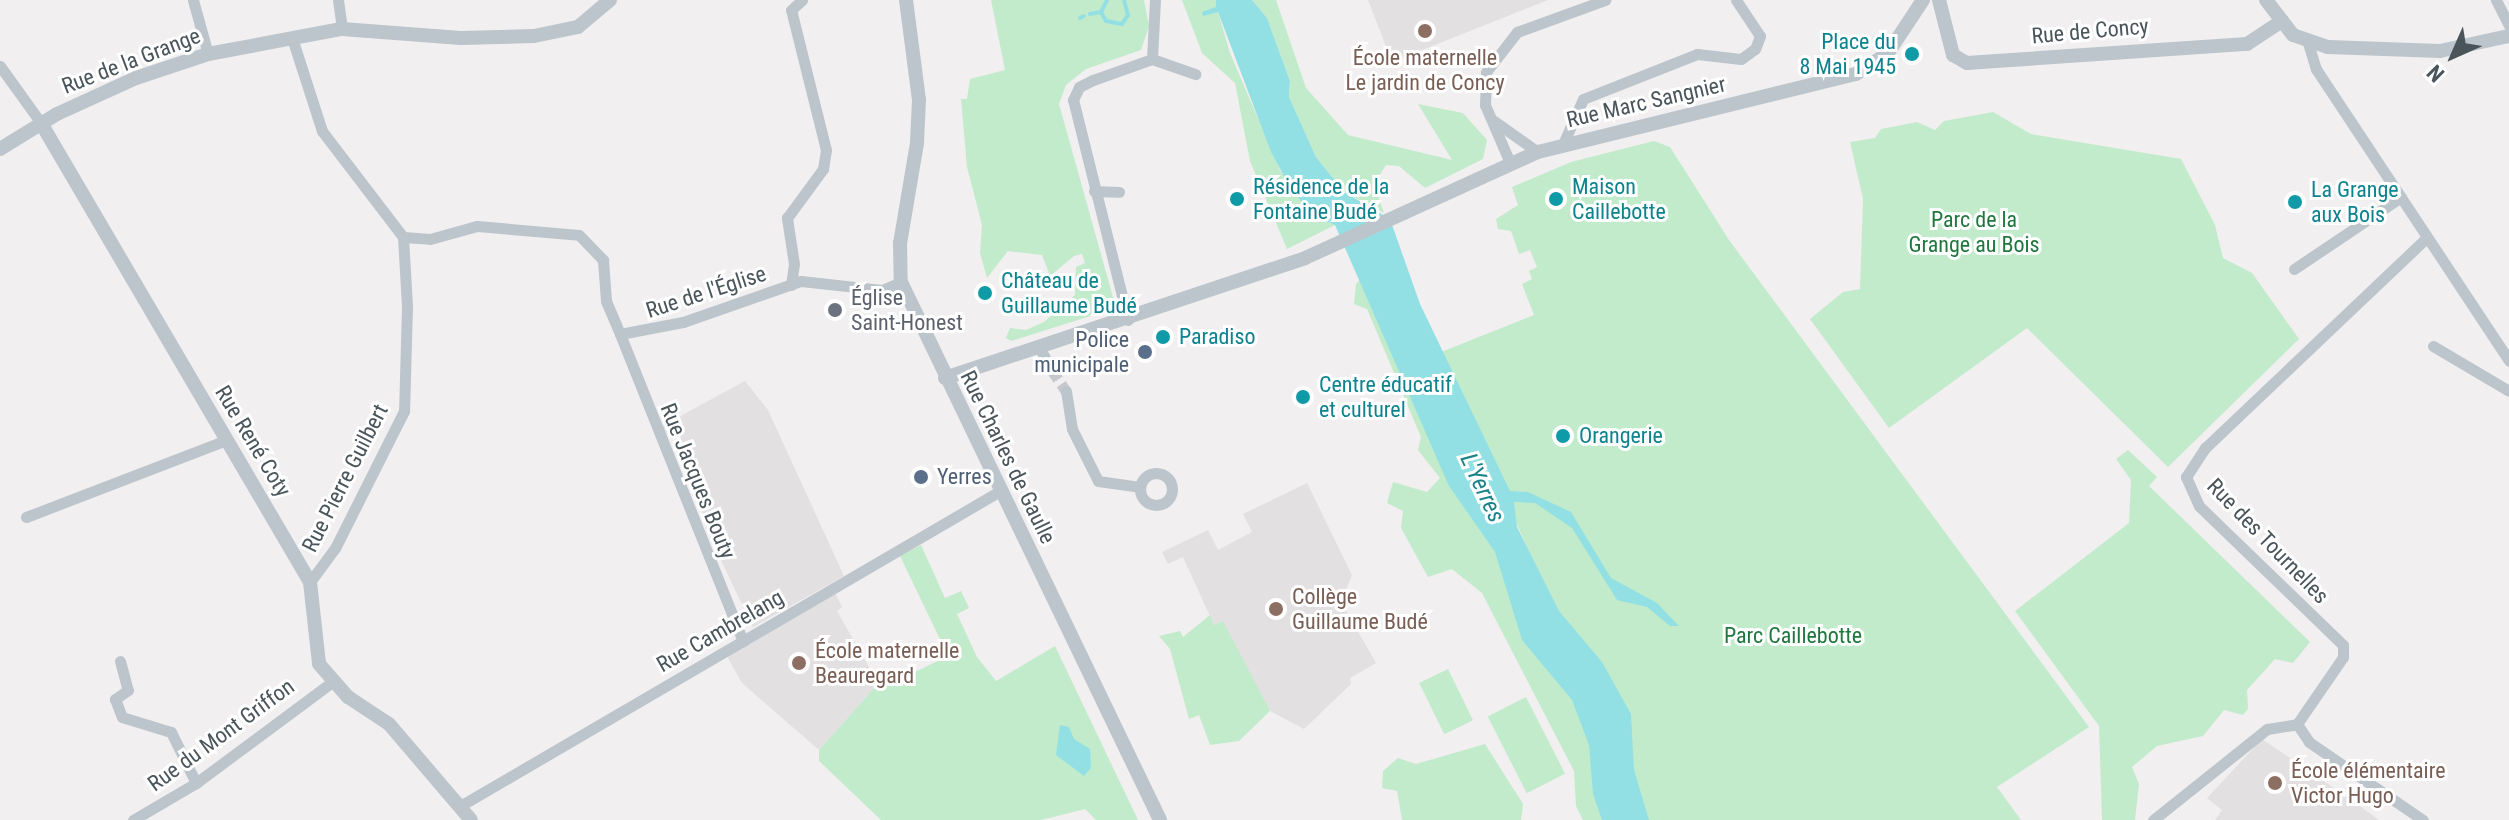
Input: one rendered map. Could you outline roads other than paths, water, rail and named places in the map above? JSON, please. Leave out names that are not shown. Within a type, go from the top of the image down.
[{"type":"street","points":[[193,0],[208,54]]},
{"type":"street","points":[[338,0],[342,29]]},
{"type":"street","name":"Rue de la Grange","points":[[0,149],[41,123],[136,78],[208,54],[342,29],[461,38],[534,36],[578,27],[610,0]]},
{"type":"street","points":[[791,285],[794,264],[787,218],[823,169],[826,150],[791,10],[802,0]]},
{"type":"street","name":"Rue Charles de Gaulle","points":[[906,0],[919,100],[917,143],[900,243],[901,282],[1160,820]]},
{"type":"street","points":[[1152,59],[1155,0]]},
{"type":"street","points":[[1511,165],[1483,87],[1499,51],[1517,32],[1605,0]]},
{"type":"street","points":[[1563,144],[1583,99],[1697,54],[1741,59],[1755,49],[1760,36],[1736,0]]},
{"type":"street","name":"Rue Marc Sangnier","points":[[1128,320],[1335,246],[1538,152],[1856,74],[1874,65],[1902,36],[1923,0]]},
{"type":"street","name":"Rue de Concy","points":[[1939,0],[1953,55],[1967,63],[2247,44],[2282,21]]},
{"type":"street","points":[[2266,0],[2293,35],[2308,43],[2440,51],[2509,36]]},
{"type":"street","points":[[2496,0],[2509,26]]},
{"type":"street","points":[[292,38],[322,131],[403,237]]},
{"type":"street","points":[[2308,43],[2316,69],[2509,361]]},
{"type":"street","points":[[945,378],[1128,320],[1073,100],[1079,87],[1152,59],[1195,74]]},
{"type":"street","name":"Rue René Coty","points":[[0,66],[41,123],[310,582],[314,645],[332,682],[389,724],[471,820]]},
{"type":"street","points":[[1494,121],[1538,152]]},
{"type":"street","points":[[1094,191],[1119,192]]},
{"type":"street","points":[[2294,269],[2401,197]]},
{"type":"street","name":"Rue de l'Église","points":[[403,237],[430,239],[477,226],[579,235],[603,260],[606,301],[620,334],[683,322],[791,285],[817,280],[882,290],[901,282]]},
{"type":"street","name":"Rue Pierre Guilbert","points":[[310,582],[335,548],[404,411],[409,380],[403,237]]},
{"type":"street","name":"Rue des Tournelles","points":[[2297,724],[2343,657],[2343,645],[2199,506],[2186,477],[2205,448],[2426,238]]},
{"type":"street","name":"Rue Jacques Bouty","points":[[620,334],[743,641]]},
{"type":"street","points":[[2433,346],[2509,391]]},
{"type":"street","points":[[1040,349],[1052,370]]},
{"type":"street","points":[[1066,391],[1072,429],[1098,481],[1140,487]]},
{"type":"street","points":[[26,517],[227,440]]},
{"type":"street","name":"Rue Cambrelang","points":[[460,806],[1000,491]]},
{"type":"street","points":[[120,661],[128,690],[115,699],[122,717],[171,732],[196,783]]},
{"type":"street","name":"Rue du Mont Griffon","points":[[133,820],[196,783],[332,682]]},
{"type":"street","points":[[2153,820],[2267,729],[2297,724],[2309,742],[2423,820]]},
{"type":"water","name":"L'Yerres","points":[[1216,0],[1252,0],[1267,18],[1290,81],[1289,97],[1316,157],[1344,192],[1390,219],[1420,304],[1510,491],[1528,492],[1571,512],[1611,578],[1657,603],[1679,626],[1670,626],[1647,607],[1617,600],[1572,528],[1535,503],[1514,502],[1517,527],[1559,611],[1602,662],[1631,714],[1634,770],[1649,820],[1602,820],[1593,794],[1589,745],[1572,700],[1522,640],[1495,552],[1449,486],[1335,225],[1313,215],[1291,189],[1271,152],[1218,12],[1203,16],[1202,12],[1216,7]]},
{"type":"water","points":[[1060,725],[1069,727],[1074,739],[1090,749],[1091,768],[1084,776],[1056,755]]},
{"type":"waterway","points":[[1090,14],[1101,12],[1107,0]]},
{"type":"waterway","points":[[1101,12],[1106,21],[1122,24],[1128,15],[1124,0]]},
{"type":"waterway","points":[[1080,18],[1084,16]]},
{"type":"tunnel","points":[[1052,370],[1066,391]]},
{"type":"place","name":"École maternelle Le jardin de Concy","points":[[1425,31]]},
{"type":"place","name":"Place du 8 Mai 1945","points":[[1912,54]]},
{"type":"place","name":"Résidence de la Fontaine Budé","points":[[1237,199]]},
{"type":"place","name":"Maison Caillebotte","points":[[1556,199]]},
{"type":"place","name":"La Grange aux Bois","points":[[2295,202]]},
{"type":"place","name":"Château de Guillaume Budé","points":[[985,293]]},
{"type":"place","name":"Église Saint-Honest","points":[[835,310]]},
{"type":"place","name":"Paradiso","points":[[1163,337]]},
{"type":"place","name":"Police municipale","points":[[1145,352]]},
{"type":"place","name":"Centre éducatif et culturel","points":[[1303,397]]},
{"type":"place","name":"Orangerie","points":[[1563,436]]},
{"type":"place","name":"Yerres","points":[[921,477]]},
{"type":"place","name":"Collège Guillaume Budé","points":[[1276,609]]},
{"type":"place","name":"École maternelle Beauregard","points":[[799,663]]},
{"type":"place","name":"École élémentaire Victor Hugo","points":[[2275,783]]},
{"type":"park label","name":"Parc de la Grange au Bois","points":[[1974,232]]},
{"type":"park label","name":"Parc Caillebotte","points":[[1793,636]]}]
